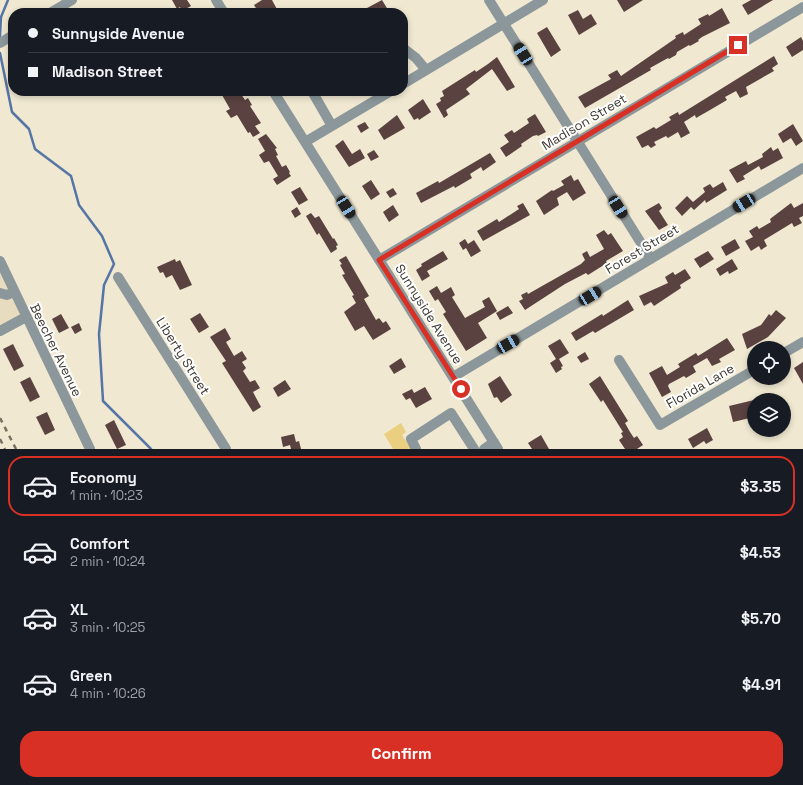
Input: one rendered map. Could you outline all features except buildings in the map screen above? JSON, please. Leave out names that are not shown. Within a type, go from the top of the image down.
[{"type":"street","points":[[58,8],[72,0]]},
{"type":"street","points":[[489,0],[651,259]]},
{"type":"street","points":[[408,81],[543,0]]},
{"type":"street","name":"Madison Street","points":[[379,260],[803,7]]},
{"type":"street","points":[[408,52],[416,58],[426,70]]},
{"type":"street","name":"Sunnyside Avenue","points":[[276,96],[496,446]]},
{"type":"street","points":[[315,96],[332,126]]},
{"type":"street","points":[[306,142],[380,96]]},
{"type":"street","name":"Forest Street","points":[[453,378],[803,168]]},
{"type":"street","name":"Beecher Avenue","points":[[0,263],[90,449]]},
{"type":"street","name":"Liberty Street","points":[[118,277],[226,449]]},
{"type":"street","points":[[0,294],[7,295],[14,292]]},
{"type":"street","points":[[0,331],[26,317]]},
{"type":"street","points":[[791,349],[803,342]]},
{"type":"street","name":"Florida Lane","points":[[619,360],[660,425],[747,374]]},
{"type":"street","points":[[416,449],[411,439],[451,413],[474,449]]},
{"type":"street","points":[[484,449],[496,446]]},
{"type":"shaded area","points":[[0,267],[24,320],[0,332]]},
{"type":"shaded area","points":[[401,423],[406,432],[402,435],[411,449],[393,449],[384,434]]},
{"type":"waterway","points":[[0,36],[1,17],[8,0]]},
{"type":"waterway","points":[[0,53],[8,92]]},
{"type":"waterway","points":[[9,96],[12,112],[29,129],[35,149],[71,176],[79,205],[102,236],[114,264],[104,285],[99,334],[103,401],[151,449]]},
{"type":"railway","points":[[0,418],[16,449]]},
{"type":"railway","points":[[0,439],[5,449]]},
{"type":"route","points":[[461,389],[379,260],[738,45]]}]
